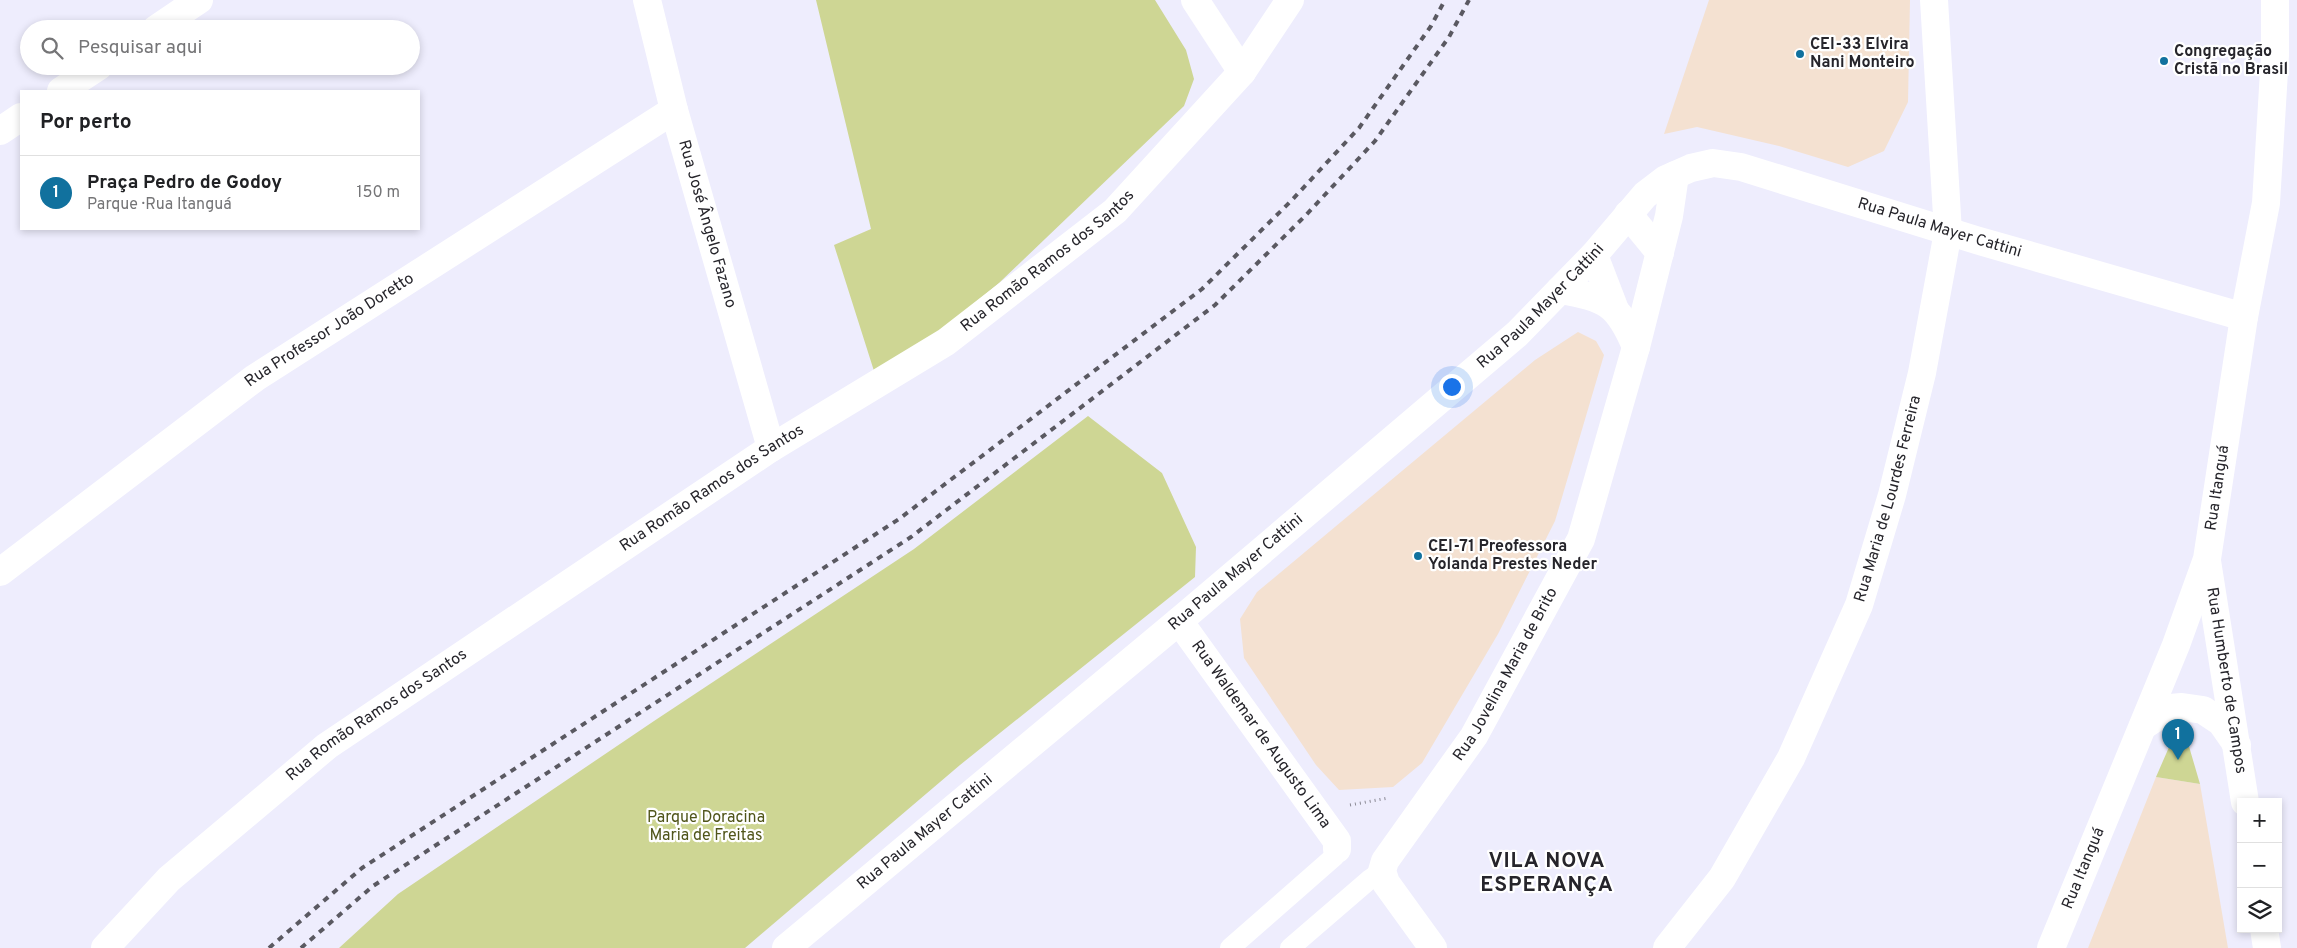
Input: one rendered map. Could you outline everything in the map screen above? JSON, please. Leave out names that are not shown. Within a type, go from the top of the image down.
[{"type":"street","points":[[169,20],[199,0]]},
{"type":"street","name":"Rua José Ângelo Fazano","points":[[647,0],[674,110],[771,448]]},
{"type":"street","points":[[1195,0],[1242,72]]},
{"type":"street","name":"Rua Romão Ramos dos Santos","points":[[105,948],[169,879],[327,746],[771,448],[946,342],[1115,212],[1242,72],[1290,0]]},
{"type":"street","name":"Rua Maria de Lourdes Ferreira","points":[[1666,948],[1722,878],[1791,758],[1859,604],[1892,496],[1920,382],[1948,232],[1934,0]]},
{"type":"street","name":"Rua Itanguá","points":[[2051,948],[2176,645],[2206,560],[2244,317],[2266,203],[2275,55],[2275,0]]},
{"type":"street","points":[[63,90],[85,75]]},
{"type":"street","name":"Rua Professor João Doretto","points":[[0,572],[255,378],[674,110]]},
{"type":"street","points":[[0,131],[20,118]]},
{"type":"street","name":"Rua Paula Mayer Cattini","points":[[786,948],[1178,621],[1517,334],[1594,255],[1645,195],[1675,175],[1691,168],[1713,163],[1741,167],[1948,232],[2244,317]]},
{"type":"street","name":"Rua Jovelina Maria de Brito","points":[[1382,871],[1385,862],[1474,736],[1580,539],[1636,347],[1670,216],[1675,175]]},
{"type":"street","points":[[1628,214],[1660,253]]},
{"type":"street","points":[[1594,255],[1614,307],[1628,327],[1636,347]]},
{"type":"street","points":[[1560,290],[1589,295],[1614,307]]},
{"type":"street","name":"Rua Humberto de Campos","points":[[2206,560],[2244,798]]},
{"type":"street","name":"Rua Waldemar de Augusto Lima","points":[[1178,621],[1316,810],[1337,841],[1337,849]]},
{"type":"street","points":[[2143,726],[2170,708],[2182,707],[2203,710],[2221,722],[2237,746]]},
{"type":"street","points":[[1382,871],[1386,883],[1433,948]]},
{"type":"street","points":[[2265,933],[2267,948]]},
{"type":"lane","points":[[1230,948],[1335,856],[1337,849]]},
{"type":"lane","name":"Rua Jovelina Maria de Brito","points":[[1290,948],[1382,871]]},
{"type":"path","points":[[1316,810],[1436,791]]},
{"type":"shaded area","name":"CEI-33 Elvira Nani Monteiro","points":[[1709,0],[1910,0],[1908,102],[1884,151],[1848,167],[1779,146],[1697,127],[1664,134]]},
{"type":"shaded area","name":"CEI-71 Preofessora Yolanda Prestes Neder","points":[[1578,332],[1596,341],[1604,355],[1555,521],[1498,634],[1422,763],[1393,787],[1339,790],[1316,765],[1244,658],[1240,619],[1257,592],[1535,360]]},
{"type":"shaded area","points":[[2156,777],[2200,784],[2228,948],[2088,948]]},
{"type":"green space","points":[[816,0],[1155,0],[1186,50],[1194,79],[1184,106],[999,283],[942,330],[874,371],[834,245],[871,229]]},
{"type":"green space","name":"Parque Doracina Maria de Freitas","points":[[1088,416],[1162,473],[1196,547],[1195,577],[960,765],[745,948],[339,948],[398,894],[654,721],[914,549]]},
{"type":"green space","points":[[2173,738],[2181,738],[2188,743],[2200,784],[2156,777]]},
{"type":"railway","points":[[269,948],[362,868],[899,519],[1202,289],[1292,200],[1359,128],[1431,26],[1445,0]]},
{"type":"railway","points":[[301,948],[373,886],[911,537],[1215,305],[1306,215],[1375,141],[1449,37],[1469,0]]},
{"type":"place","name":"CEI-33 Elvira Nani Monteiro","points":[[1800,54]]},
{"type":"place","name":"Congregação Cristã no Brasil","points":[[2164,61]]},
{"type":"place","name":"CEI-71 Preofessora Yolanda Prestes Neder","points":[[1418,556]]},
{"type":"place","name":"Praça Pedro de Godoy","points":[[2178,760]]},
{"type":"district","name":"VILA NOVA ESPERANÇA","points":[[1547,873]]}]
